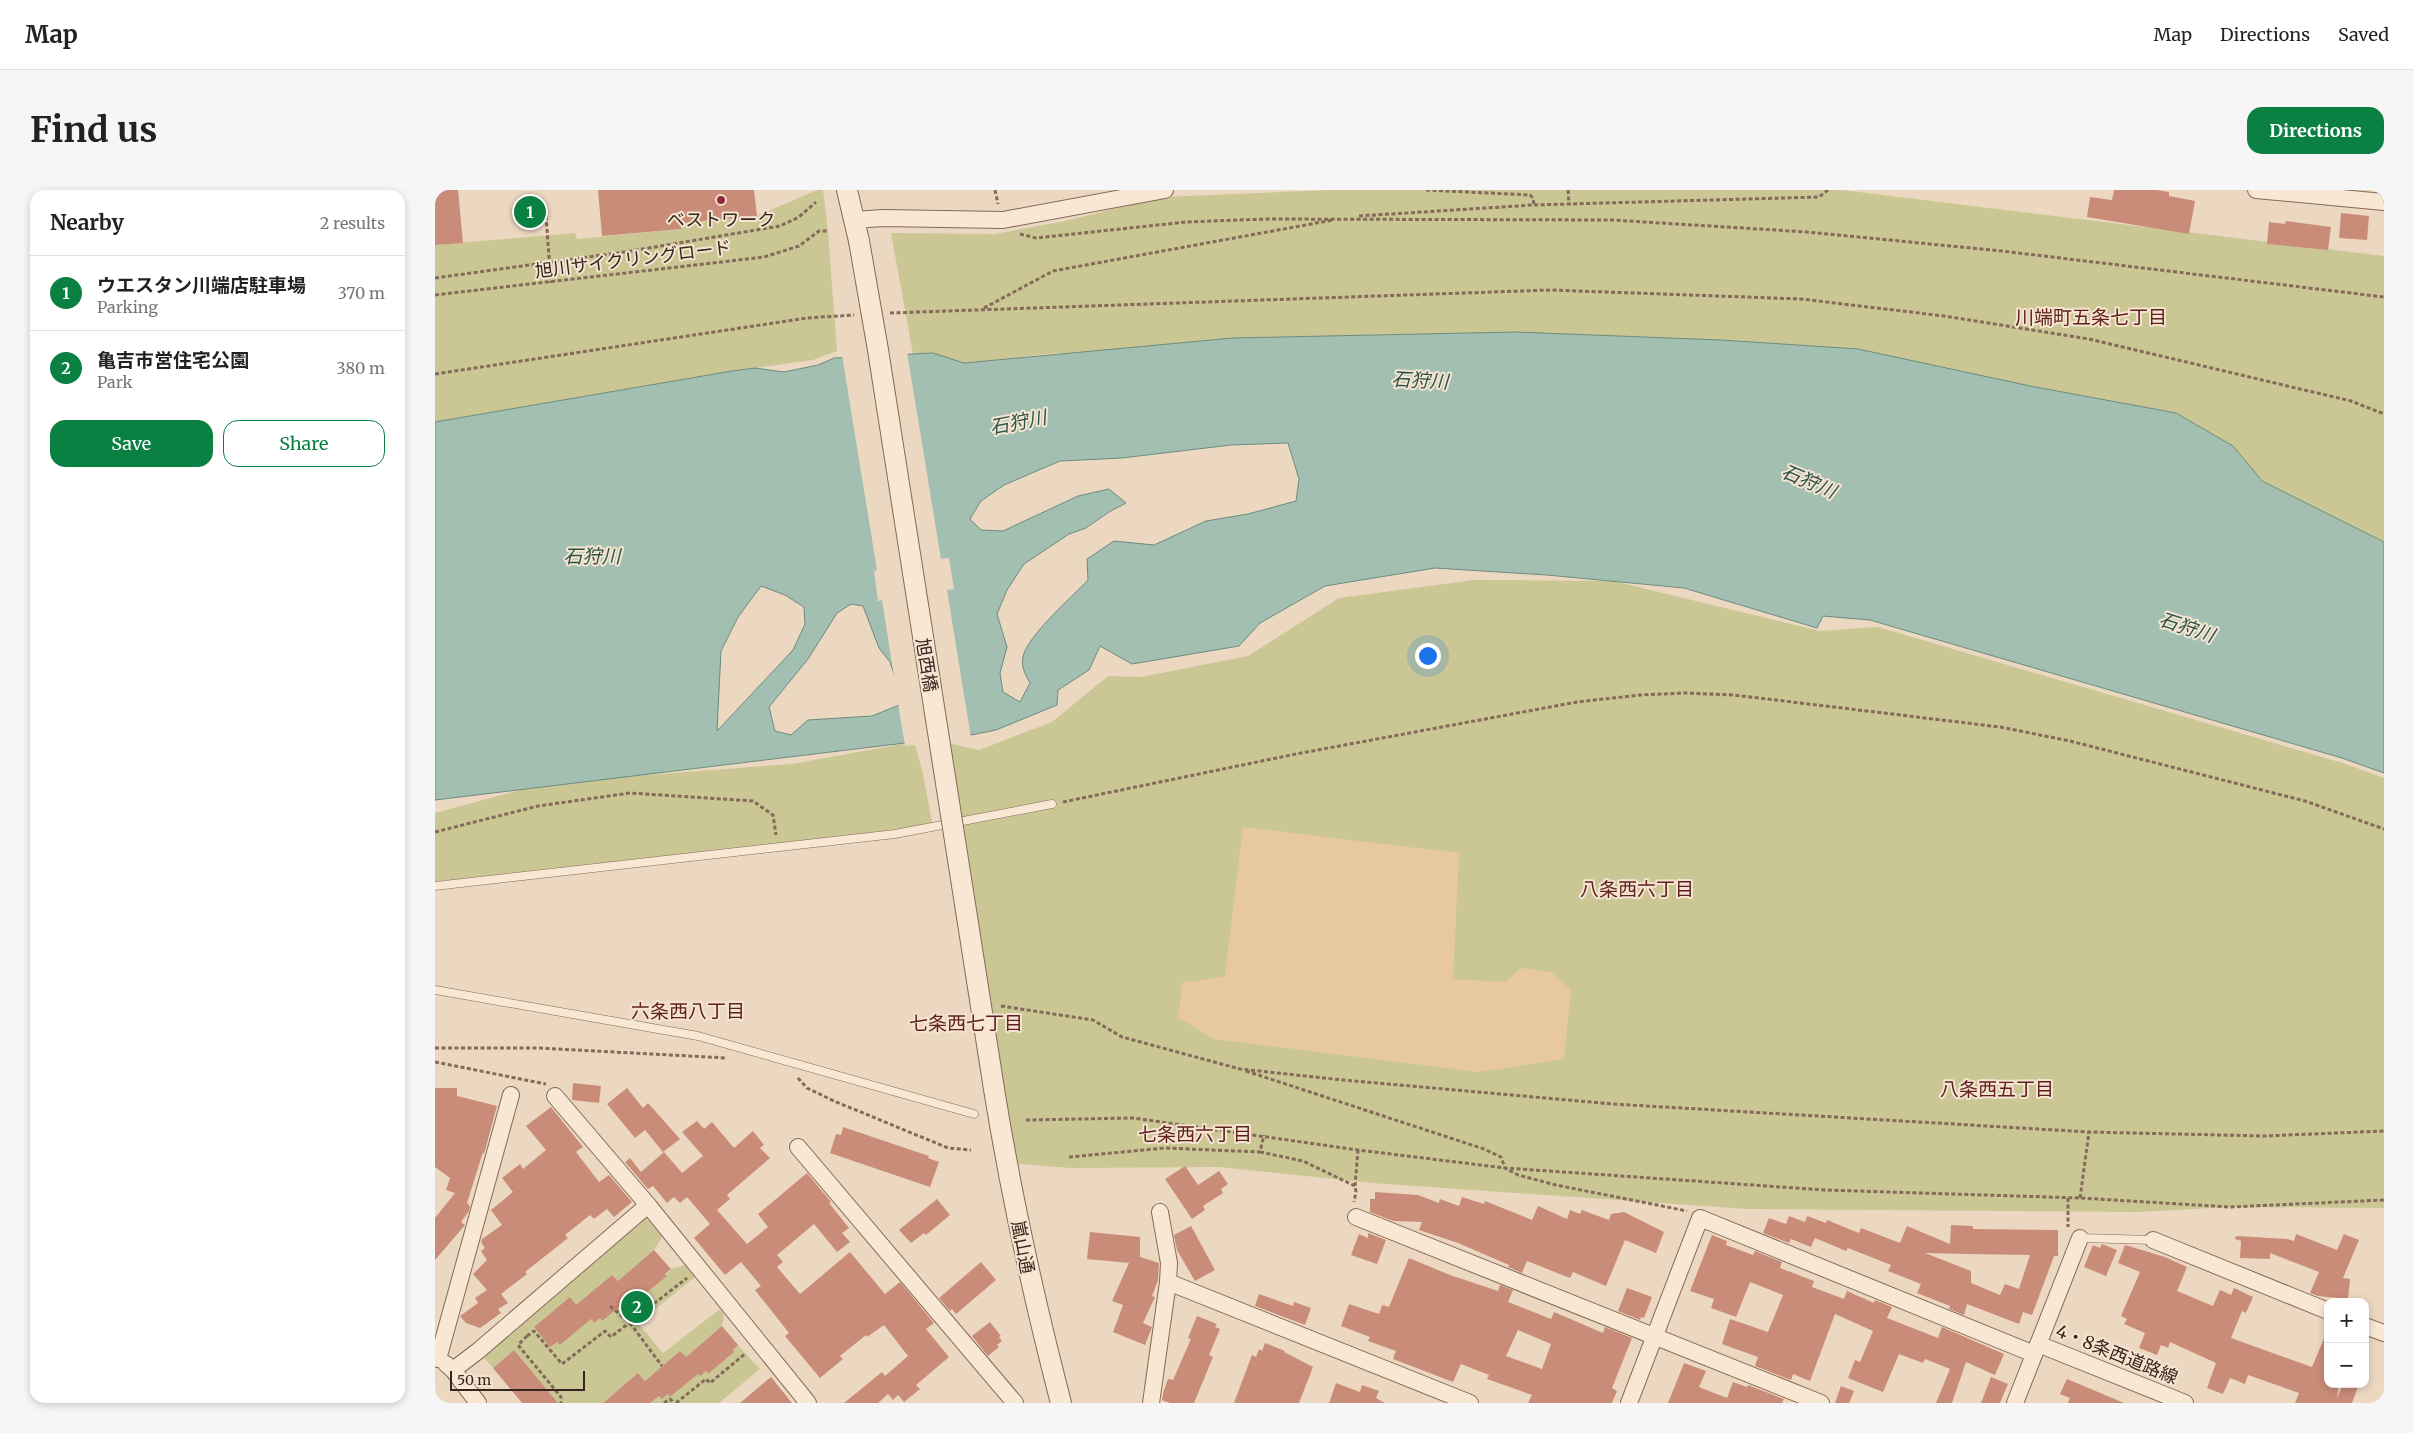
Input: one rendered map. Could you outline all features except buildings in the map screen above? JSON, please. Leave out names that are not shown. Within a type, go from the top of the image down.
[{"type":"street","points":[[847,190],[854,220],[883,218],[1003,220],[1165,190]]},
{"type":"street","points":[[2256,190],[2384,202]]},
{"type":"street","name":"旭西橋","points":[[854,220],[878,350],[994,1089]]},
{"type":"street","name":"嵐山通","points":[[994,1089],[1006,1163],[1029,1278],[1061,1403]]},
{"type":"street","points":[[478,1403],[453,1370],[437,1358],[511,1096]]},
{"type":"street","points":[[555,1096],[648,1205],[808,1403]]},
{"type":"street","points":[[799,1147],[1015,1403]]},
{"type":"street","points":[[453,1370],[648,1205]]},
{"type":"street","points":[[1151,1403],[1169,1263],[1161,1212]]},
{"type":"street","points":[[1356,1217],[1821,1403]]},
{"type":"street","points":[[1629,1403],[1700,1218],[2036,1349],[2074,1234]]},
{"type":"street","points":[[2153,1240],[2324,1309]]},
{"type":"street","points":[[1168,1282],[1470,1403]]},
{"type":"street","points":[[2369,1328],[2384,1334]]},
{"type":"street","name":"4・8条西道路線","points":[[2015,1403],[2036,1349],[2185,1403]]},
{"type":"lane","points":[[435,886],[895,834],[1052,804]]},
{"type":"lane","points":[[435,990],[698,1036],[784,1062],[974,1114]]},
{"type":"lane","points":[[2074,1234],[2153,1240]]},
{"type":"path","points":[[1426,190],[1530,195],[1533,198],[1534,205]]},
{"type":"path","points":[[1568,190],[1569,204]]},
{"type":"path","points":[[982,309],[1053,272],[1343,218],[1534,205],[1819,197],[1828,190]]},
{"type":"path","points":[[435,278],[631,251],[779,226],[799,217],[816,202]]},
{"type":"path","points":[[546,216],[551,283]]},
{"type":"path","points":[[1003,220],[1020,235],[1036,238],[1186,222],[1343,218],[1612,220],[1807,232],[2002,251],[2384,298]]},
{"type":"path","name":"旭川サイクリングロード","points":[[435,295],[764,257],[799,246],[819,231],[828,231]]},
{"type":"path","points":[[887,313],[1550,290],[1801,299],[1944,316],[2089,339],[2351,401],[2384,414]]},
{"type":"path","points":[[435,374],[807,318],[859,314]]},
{"type":"path","points":[[1052,804],[1296,754],[1577,702],[1640,695],[1685,693],[1734,696],[2000,727],[2070,741],[2305,801],[2384,829]]},
{"type":"path","points":[[435,832],[538,806],[630,793],[753,801],[773,815],[777,847]]},
{"type":"path","points":[[1001,1006],[1093,1020],[1121,1037],[1240,1069],[1484,1149],[1501,1157],[1505,1168],[1518,1175],[1556,1186],[1682,1208],[1700,1218]]},
{"type":"path","points":[[435,1048],[538,1048],[736,1059]]},
{"type":"path","points":[[435,1062],[546,1083],[555,1096]]},
{"type":"path","points":[[784,1062],[807,1088],[825,1097],[948,1148],[971,1150]]},
{"type":"path","points":[[1240,1069],[1613,1104],[2089,1132],[2265,1136],[2384,1131]]},
{"type":"path","points":[[1026,1120],[1133,1118],[1264,1135],[1358,1150],[1505,1168],[1825,1190],[2080,1198],[2230,1207],[2384,1200]]},
{"type":"path","points":[[2080,1198],[2089,1132]]},
{"type":"path","points":[[1261,1152],[1264,1135]]},
{"type":"path","points":[[1069,1157],[1165,1148],[1261,1152],[1303,1162],[1355,1186]]},
{"type":"path","points":[[1356,1217],[1353,1210],[1356,1198],[1358,1150]]},
{"type":"path","points":[[2068,1198],[2074,1234]]},
{"type":"path","points":[[561,1403],[561,1397],[518,1345],[527,1336],[534,1331],[562,1364],[605,1331],[611,1337],[699,1269]]},
{"type":"path","points":[[610,1306],[630,1323],[662,1366]]},
{"type":"path","points":[[513,1321],[527,1336]]},
{"type":"path","points":[[664,1403],[670,1398],[675,1403],[706,1379],[710,1383],[758,1342]]},
{"type":"shaded area","points":[[817,190],[823,190],[837,351],[813,360],[732,371],[435,422],[435,245],[575,233],[577,239],[681,229],[687,211],[696,222],[757,216]]},
{"type":"shaded area","points":[[1329,190],[1842,190],[2384,256],[2384,542],[2262,481],[2233,446],[2176,413],[2030,386],[1058,353],[964,363],[933,353],[913,354],[891,233],[995,234],[1065,221],[1162,197]]},
{"type":"shaded area","points":[[1474,580],[1613,581],[1820,631],[1878,627],[2346,764],[2384,778],[2384,1208],[2230,1207],[2139,1212],[1747,1209],[1372,1183],[1219,1167],[1071,1168],[1006,1163],[939,741],[979,750],[1052,722],[1108,676],[1141,677],[1248,656],[1339,598]]},
{"type":"shaded area","points":[[914,742],[922,769],[933,827],[435,886],[435,813],[520,790],[622,777],[791,764]]},
{"type":"shaded area","points":[[640,1211],[662,1237],[654,1250],[618,1281],[612,1275],[576,1305],[570,1297],[534,1328],[551,1347],[573,1327],[577,1331],[589,1317],[594,1323],[600,1318],[602,1321],[628,1295],[632,1299],[638,1294],[641,1298],[655,1279],[659,1283],[671,1269],[685,1265],[695,1277],[638,1323],[663,1353],[720,1309],[724,1315],[722,1326],[686,1357],[680,1351],[645,1381],[638,1373],[603,1403],[554,1403],[556,1401],[514,1350],[493,1368],[478,1351]]},
{"type":"shaded area","points":[[738,1345],[760,1369],[719,1403],[650,1403],[657,1393],[662,1399],[668,1394],[670,1397],[678,1391],[674,1386],[689,1376],[706,1371],[708,1374],[716,1367],[723,1355],[727,1359]]},
{"type":"sand","points":[[1243,827],[1459,853],[1453,979],[1505,982],[1521,968],[1552,972],[1571,990],[1564,1059],[1479,1072],[1214,1039],[1178,1017],[1182,983],[1225,976]]},
{"type":"water","name":"石狩川","points":[[1516,332],[1721,340],[1858,349],[2030,386],[2176,413],[2233,446],[2262,481],[2384,542],[2384,773],[2342,758],[1870,620],[1823,616],[1817,628],[1684,588],[1547,575],[1435,568],[1325,586],[1260,623],[1239,646],[1132,664],[1100,646],[1089,670],[1058,690],[1057,705],[996,730],[971,735],[435,800],[435,422],[732,371],[755,368],[784,372],[818,365],[834,358],[933,353],[964,363],[1233,338]],"holes":[[[1288,443],[1299,479],[1296,501],[1248,514],[1206,521],[1154,545],[1114,541],[1087,559],[1088,580],[1061,606],[1026,648],[1023,657],[1023,667],[1030,683],[1020,702],[1003,692],[1000,673],[1007,647],[997,614],[1007,590],[1024,564],[1069,534],[1086,528],[1126,503],[1109,489],[1078,496],[1003,531],[981,530],[970,519],[981,501],[1004,485],[1060,461],[1122,458],[1231,445]],[[761,586],[785,595],[804,607],[805,624],[793,650],[717,731],[721,651],[738,617]],[[851,604],[863,606],[879,648],[890,662],[904,703],[872,716],[808,720],[791,735],[775,731],[769,707],[808,659],[837,613]]]},
{"type":"pier","points":[[907,352],[941,559],[949,558],[954,589],[947,590],[971,738],[905,746],[898,703],[901,701],[895,683],[882,600],[878,601],[874,571],[877,570],[842,355]]},
{"type":"place","name":"ベストワーク","points":[[721,200]]},
{"type":"place","name":"ウエスタン川端店駐車場","points":[[530,212]]},
{"type":"place","name":"亀吉市営住宅公園","points":[[637,1307]]},
{"type":"district","name":"川端町五条七丁目","points":[[2091,317]]},
{"type":"district","name":"八条西六丁目","points":[[1637,889]]},
{"type":"district","name":"六条西八丁目","points":[[688,1011]]},
{"type":"district","name":"七条西七丁目","points":[[966,1023]]},
{"type":"district","name":"八条西五丁目","points":[[1997,1089]]},
{"type":"district","name":"七条西六丁目","points":[[1195,1134]]}]
